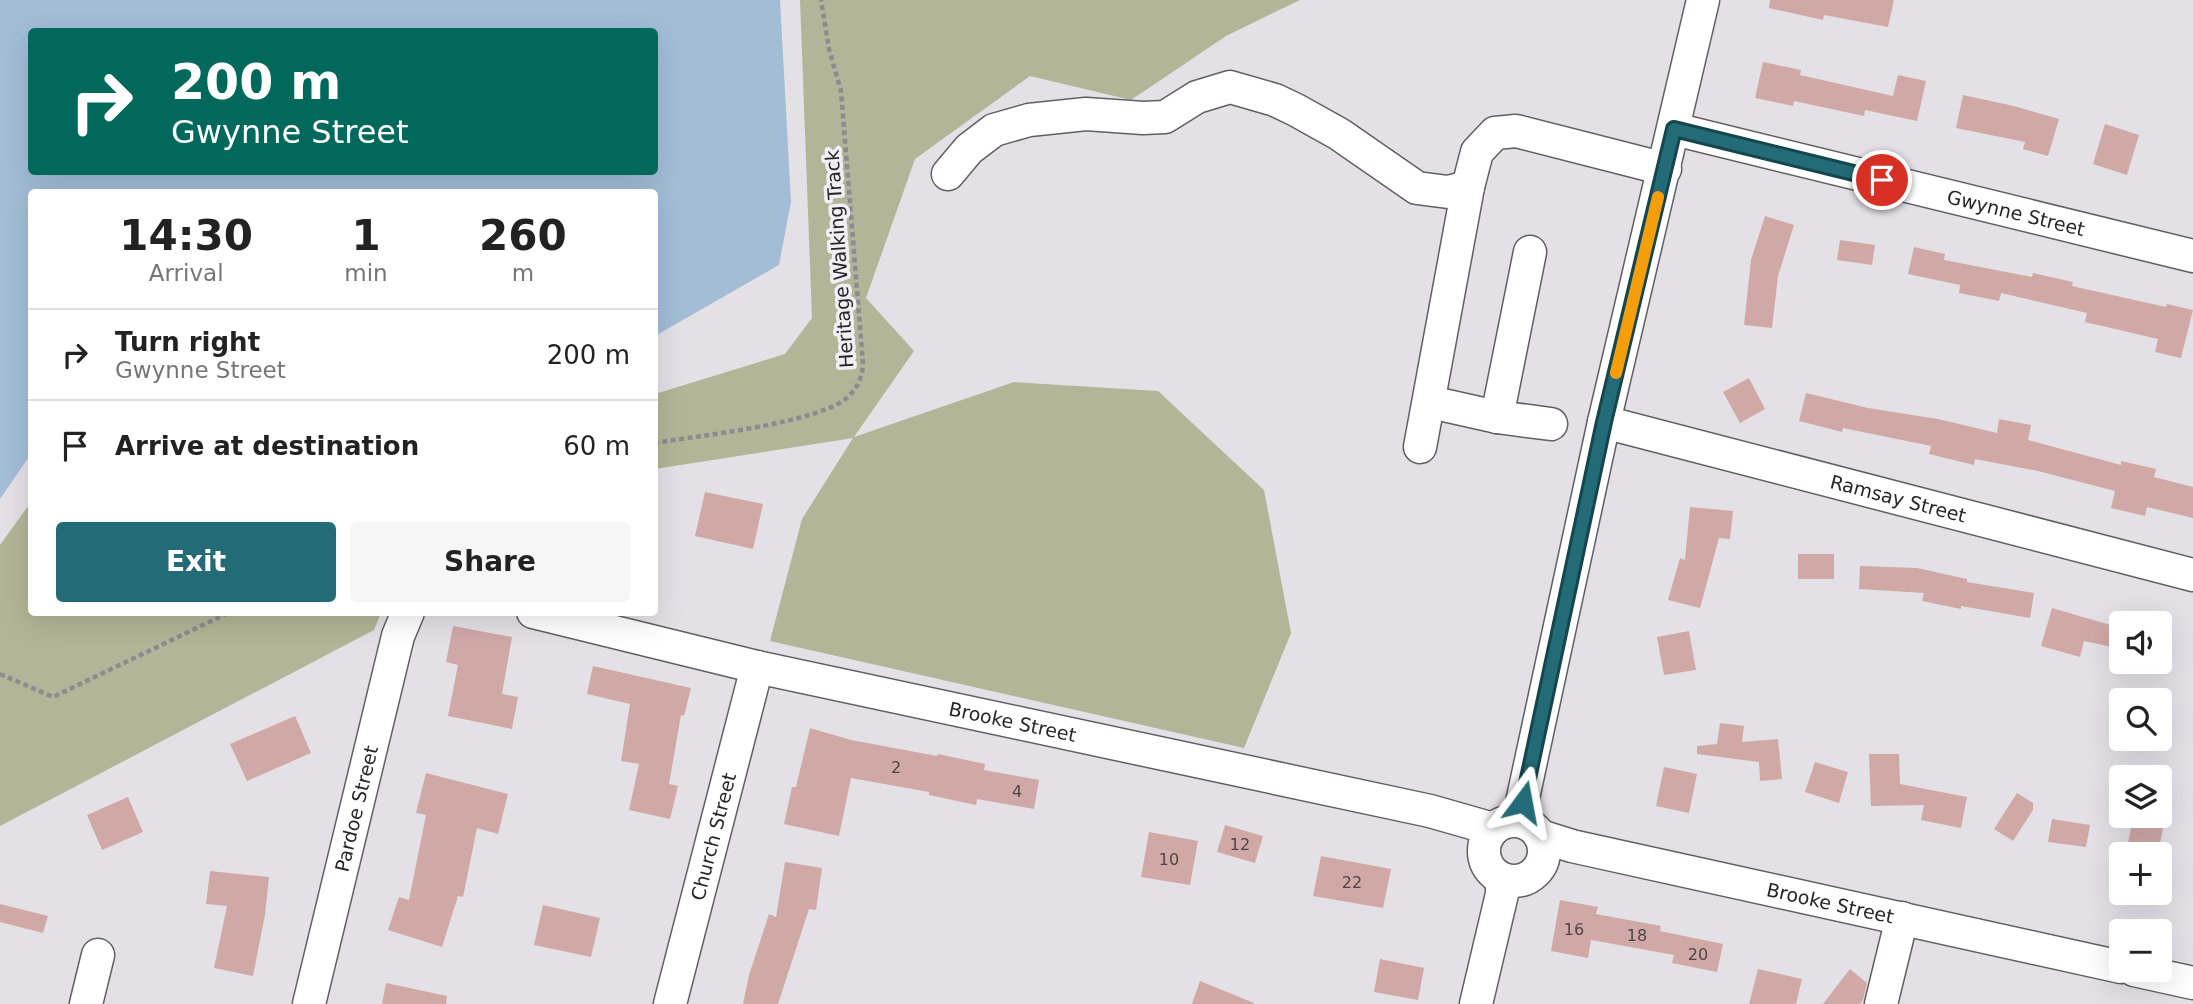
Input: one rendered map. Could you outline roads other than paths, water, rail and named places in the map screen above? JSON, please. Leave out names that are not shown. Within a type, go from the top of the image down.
[{"type":"street","points":[[1517,829],[1604,422],[1703,0]]},
{"type":"street","points":[[948,174],[969,149],[994,130],[1028,120],[1086,114],[1165,117],[1197,97],[1230,88],[1275,100],[1296,110],[1339,134],[1417,188],[1448,192],[1468,187]]},
{"type":"street","name":"Gwynne Street","points":[[1674,129],[2193,256]]},
{"type":"street","points":[[1420,447],[1468,187],[1477,152],[1494,133],[1516,131],[1665,169]]},
{"type":"street","points":[[1497,417],[1530,251]]},
{"type":"street","points":[[1430,402],[1497,417],[1551,425]]},
{"type":"street","name":"Ramsay Street","points":[[1604,422],[2193,575]]},
{"type":"street","name":"Pardoe Street","points":[[309,1004],[398,636],[406,616]]},
{"type":"street","name":"Brooke Street","points":[[550,616],[757,667],[1517,829],[1572,846],[2109,964]]},
{"type":"street","name":"Church Street","points":[[670,1004],[757,667]]},
{"type":"street","points":[[1517,829],[1543,855],[1536,871],[1520,880],[1502,879],[1487,865],[1484,846],[1517,829]]},
{"type":"street","points":[[1476,1004],[1502,894],[1502,879]]},
{"type":"street","points":[[1881,1004],[1902,918]]},
{"type":"street","points":[[86,1004],[98,955]]},
{"type":"street","points":[[2172,978],[2193,983]]},
{"type":"water","points":[[0,0],[780,0],[791,202],[779,265],[658,334],[658,189],[28,189],[28,458],[0,499]]}]
